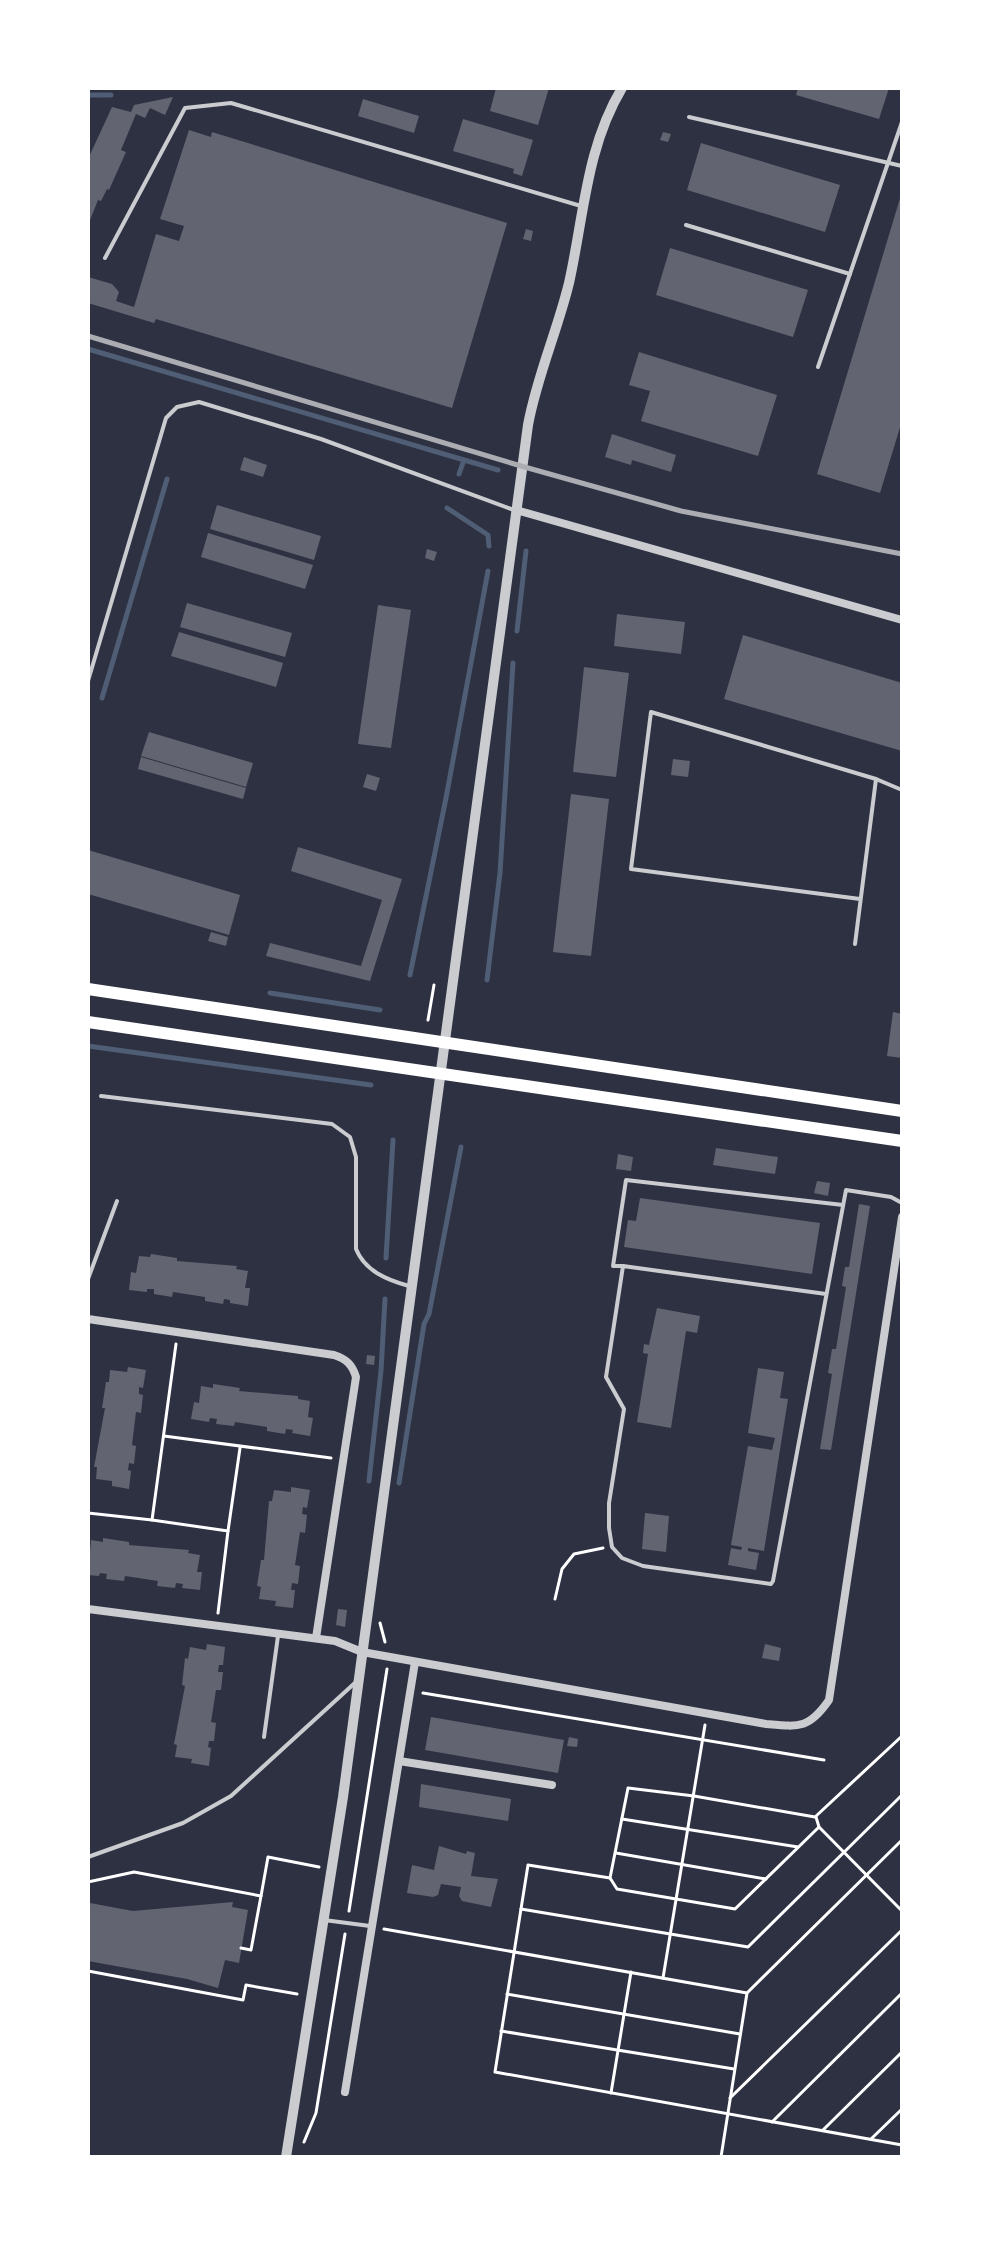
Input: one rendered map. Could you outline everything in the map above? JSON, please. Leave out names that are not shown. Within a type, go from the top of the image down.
[{"type":"main road","points":[[88,989],[902,1111]]},
{"type":"main road","points":[[88,1022],[902,1141]]},
{"type":"street","points":[[286,2157],[359,1679],[531,405],[563,305],[596,144],[622,88]]},
{"type":"street","points":[[516,510],[902,620]]},
{"type":"street","points":[[88,1609],[335,1641],[362,1652],[415,1662],[798,1727],[817,1717],[829,1700],[902,1217]]},
{"type":"street","points":[[88,1319],[334,1355],[348,1361],[356,1377],[316,1638]]},
{"type":"street","points":[[345,2092],[415,1662]]},
{"type":"street","points":[[399,1761],[552,1785]]},
{"type":"lane","points":[[105,258],[185,108],[231,103],[583,206]]},
{"type":"lane","points":[[689,117],[902,166]]},
{"type":"lane","points":[[818,367],[902,122]]},
{"type":"lane","points":[[686,225],[850,274]]},
{"type":"lane","points":[[88,681],[166,418],[177,407],[199,402],[230,411],[321,439],[516,510]]},
{"type":"lane","points":[[860,899],[631,869],[651,712],[876,779],[902,790]]},
{"type":"lane","points":[[855,944],[876,779]]},
{"type":"lane","points":[[101,1096],[332,1124],[350,1137],[356,1157],[356,1249],[361,1261],[385,1277],[412,1286]]},
{"type":"lane","points":[[826,1294],[613,1266],[626,1180],[843,1205]]},
{"type":"lane","points":[[623,1266],[606,1377],[624,1409],[609,1503],[612,1547],[622,1558],[643,1566],[771,1584],[846,1190],[891,1197],[902,1203]]},
{"type":"lane","points":[[88,1279],[117,1201]]},
{"type":"lane","points":[[264,1737],[278,1633]]},
{"type":"lane","points":[[88,1857],[183,1823],[231,1796],[359,1679]]},
{"type":"lane","points":[[324,1920],[372,1927]]},
{"type":"path","points":[[428,1020],[434,985]]},
{"type":"path","points":[[152,1520],[178,1332]]},
{"type":"path","points":[[164,1436],[343,1460]]},
{"type":"path","points":[[216,1625],[240,1446]]},
{"type":"path","points":[[88,1513],[228,1531]]},
{"type":"path","points":[[555,1599],[562,1569],[574,1554],[612,1547]]},
{"type":"path","points":[[410,1691],[824,1760]]},
{"type":"path","points":[[663,1978],[707,1713]]},
{"type":"path","points":[[815,1817],[902,1736]]},
{"type":"path","points":[[815,1817],[628,1788],[610,1878],[617,1889],[735,1909],[819,1827]]},
{"type":"path","points":[[521,1909],[748,1947],[902,1795]]},
{"type":"path","points":[[815,1817],[819,1827],[902,1911]]},
{"type":"path","points":[[622,1819],[798,1847]]},
{"type":"path","points":[[721,2157],[747,1993],[902,1840]]},
{"type":"path","points":[[615,1853],[766,1879]]},
{"type":"path","points":[[241,1948],[251,1950],[268,1857],[323,1868]]},
{"type":"path","points":[[610,1878],[528,1865],[495,2072],[902,2145]]},
{"type":"path","points":[[88,1882],[134,1872],[261,1896]]},
{"type":"path","points":[[372,1927],[747,1993]]},
{"type":"path","points":[[729,2100],[902,1930]]},
{"type":"path","points":[[88,1971],[243,2000],[246,1985],[304,1996]]},
{"type":"path","points":[[611,2093],[631,1972]]},
{"type":"path","points":[[772,2122],[902,1993]]},
{"type":"path","points":[[507,1994],[740,2034]]},
{"type":"path","points":[[501,2031],[734,2069]]},
{"type":"path","points":[[823,2130],[902,2052]]},
{"type":"path","points":[[871,2139],[902,2109]]},
{"type":"building","points":[[496,88],[549,88],[538,125],[490,111]]},
{"type":"building","points":[[798,88],[889,88],[879,119],[796,95]]},
{"type":"building","points":[[173,97],[165,115],[150,108],[145,118],[136,114],[121,150],[126,152],[109,190],[101,201],[98,200],[88,225],[88,159],[112,107],[131,112],[134,105]]},
{"type":"building","points":[[363,99],[419,116],[414,133],[358,116]]},
{"type":"building","points":[[463,119],[533,140],[522,176],[513,173],[514,169],[453,151]]},
{"type":"building","points":[[189,130],[211,137],[212,132],[507,223],[452,408],[156,319],[154,323],[88,303],[88,277],[112,284],[119,292],[116,301],[134,307],[156,234],[179,241],[184,226],[160,219]]},
{"type":"building","points":[[663,132],[671,134],[668,142],[660,140]]},
{"type":"building","points":[[701,143],[840,185],[825,232],[687,190]]},
{"type":"building","points":[[901,195],[902,421],[880,493],[817,474]]},
{"type":"building","points":[[526,229],[533,231],[531,241],[523,239]]},
{"type":"building","points":[[670,248],[808,290],[793,337],[656,295]]},
{"type":"building","points":[[639,352],[777,395],[758,456],[641,421],[650,391],[629,385]]},
{"type":"building","points":[[612,434],[676,455],[671,472],[632,460],[631,465],[605,457]]},
{"type":"building","points":[[244,457],[267,465],[263,477],[240,470]]},
{"type":"building","points":[[217,505],[321,536],[314,560],[210,529]]},
{"type":"building","points":[[208,533],[313,565],[305,589],[201,557]]},
{"type":"building","points":[[427,549],[437,552],[434,561],[425,558]]},
{"type":"building","points":[[187,603],[292,633],[285,657],[180,627]]},
{"type":"building","points":[[378,605],[411,610],[391,748],[358,744]]},
{"type":"building","points":[[617,614],[685,622],[681,654],[614,646]]},
{"type":"building","points":[[179,632],[283,663],[276,687],[171,656]]},
{"type":"building","points":[[743,635],[902,683],[902,751],[724,699]]},
{"type":"building","points":[[584,667],[629,673],[616,777],[573,772]]},
{"type":"building","points":[[149,732],[253,763],[246,787],[141,756]]},
{"type":"building","points":[[141,757],[246,788],[243,799],[138,769]]},
{"type":"building","points":[[673,759],[690,761],[688,777],[671,775]]},
{"type":"building","points":[[367,774],[380,778],[376,791],[363,787]]},
{"type":"building","points":[[571,794],[609,799],[591,956],[553,952]]},
{"type":"building","points":[[298,847],[402,879],[370,981],[266,956],[270,943],[361,966],[382,900],[291,871]]},
{"type":"building","points":[[88,850],[240,895],[229,935],[88,894]]},
{"type":"building","points":[[211,932],[228,937],[226,946],[208,941]]},
{"type":"building","points":[[893,1012],[902,1014],[902,1058],[887,1056]]},
{"type":"building","points":[[716,1148],[778,1157],[775,1174],[713,1165]]},
{"type":"building","points":[[618,1154],[633,1157],[631,1171],[616,1169]]},
{"type":"building","points":[[817,1181],[830,1183],[828,1196],[814,1193]]},
{"type":"building","points":[[640,1198],[820,1223],[812,1274],[624,1247],[628,1220],[636,1221]]},
{"type":"building","points":[[859,1204],[870,1206],[831,1450],[820,1449],[832,1374],[828,1373],[832,1349],[836,1349],[846,1287],[842,1286],[845,1267],[849,1267]]},
{"type":"building","points":[[151,1254],[177,1258],[177,1261],[237,1266],[236,1269],[248,1271],[245,1288],[250,1288],[248,1306],[224,1299],[223,1304],[205,1301],[205,1297],[173,1292],[172,1297],[154,1294],[154,1289],[147,1289],[147,1292],[129,1290],[131,1272],[136,1273],[139,1256],[150,1257]]},
{"type":"building","points":[[657,1308],[700,1316],[697,1333],[686,1331],[671,1428],[637,1422],[648,1354],[643,1353],[644,1344],[649,1345]]},
{"type":"building","points":[[367,1355],[375,1356],[374,1365],[366,1364]]},
{"type":"building","points":[[128,1367],[146,1370],[143,1388],[139,1387],[139,1394],[143,1395],[141,1413],[136,1412],[132,1445],[136,1446],[134,1464],[129,1463],[129,1489],[112,1486],[112,1481],[96,1479],[97,1467],[94,1467],[110,1370],[127,1372]]},
{"type":"building","points":[[758,1368],[784,1372],[780,1398],[788,1399],[764,1551],[748,1548],[748,1551],[759,1553],[756,1570],[728,1565],[731,1548],[741,1550],[742,1547],[731,1545],[748,1446],[772,1450],[775,1438],[748,1433]]},
{"type":"building","points":[[213,1384],[240,1388],[239,1391],[298,1396],[298,1399],[310,1401],[308,1417],[313,1418],[310,1436],[286,1429],[285,1434],[267,1431],[267,1427],[235,1422],[234,1426],[216,1424],[217,1419],[210,1418],[209,1422],[191,1419],[194,1402],[199,1403],[201,1386],[213,1388]]},
{"type":"building","points":[[291,1487],[310,1490],[307,1508],[303,1507],[302,1514],[307,1515],[305,1533],[300,1532],[295,1565],[300,1566],[298,1584],[292,1583],[291,1590],[295,1590],[293,1608],[275,1606],[276,1601],[259,1599],[261,1587],[257,1586],[261,1560],[264,1560],[269,1501],[272,1501],[274,1490],[291,1492]]},
{"type":"building","points":[[645,1513],[669,1516],[666,1552],[642,1549]]},
{"type":"building","points":[[103,1538],[129,1542],[129,1545],[189,1550],[188,1553],[200,1555],[197,1572],[202,1572],[200,1590],[182,1588],[183,1584],[176,1583],[175,1588],[157,1586],[158,1581],[125,1576],[124,1581],[106,1579],[107,1574],[88,1575],[91,1540],[103,1542]]},
{"type":"building","points":[[338,1609],[347,1610],[345,1627],[336,1625]]},
{"type":"building","points":[[207,1644],[225,1647],[223,1665],[219,1665],[218,1672],[223,1672],[221,1690],[216,1690],[211,1722],[216,1723],[214,1741],[209,1741],[208,1747],[211,1748],[209,1766],[191,1763],[192,1759],[175,1757],[177,1745],[174,1744],[185,1686],[182,1685],[185,1658],[188,1659],[190,1647],[206,1650]]},
{"type":"building","points":[[765,1644],[781,1648],[779,1661],[762,1658]]},
{"type":"building","points":[[431,1717],[564,1740],[558,1773],[425,1750]]},
{"type":"building","points":[[569,1737],[578,1739],[577,1747],[567,1746]]},
{"type":"building","points":[[421,1784],[511,1799],[508,1821],[419,1807]]},
{"type":"building","points":[[439,1846],[466,1854],[467,1851],[475,1853],[471,1876],[498,1879],[491,1907],[462,1901],[459,1896],[461,1887],[441,1884],[438,1895],[433,1897],[407,1893],[412,1865],[434,1870]]},
{"type":"building","points":[[233,1902],[232,1907],[248,1910],[239,1963],[225,1960],[218,1988],[187,1979],[88,1961],[90,1903],[133,1911]]},
{"type":"waterway","points":[[88,95],[111,95]]},
{"type":"waterway","points":[[88,349],[498,470]]},
{"type":"waterway","points":[[459,474],[464,460]]},
{"type":"waterway","points":[[102,698],[167,479]]},
{"type":"waterway","points":[[447,508],[488,535],[489,546]]},
{"type":"waterway","points":[[517,631],[526,551]]},
{"type":"waterway","points":[[410,975],[488,571]]},
{"type":"waterway","points":[[487,980],[500,873],[513,663]]},
{"type":"waterway","points":[[270,993],[380,1010]]},
{"type":"waterway","points":[[88,1046],[371,1085]]},
{"type":"waterway","points":[[386,1258],[393,1140]]},
{"type":"waterway","points":[[399,1483],[424,1324],[429,1314],[461,1147]]},
{"type":"waterway","points":[[369,1481],[385,1299]]},
{"type":"railway","points":[[88,336],[681,511],[902,554]]}]
